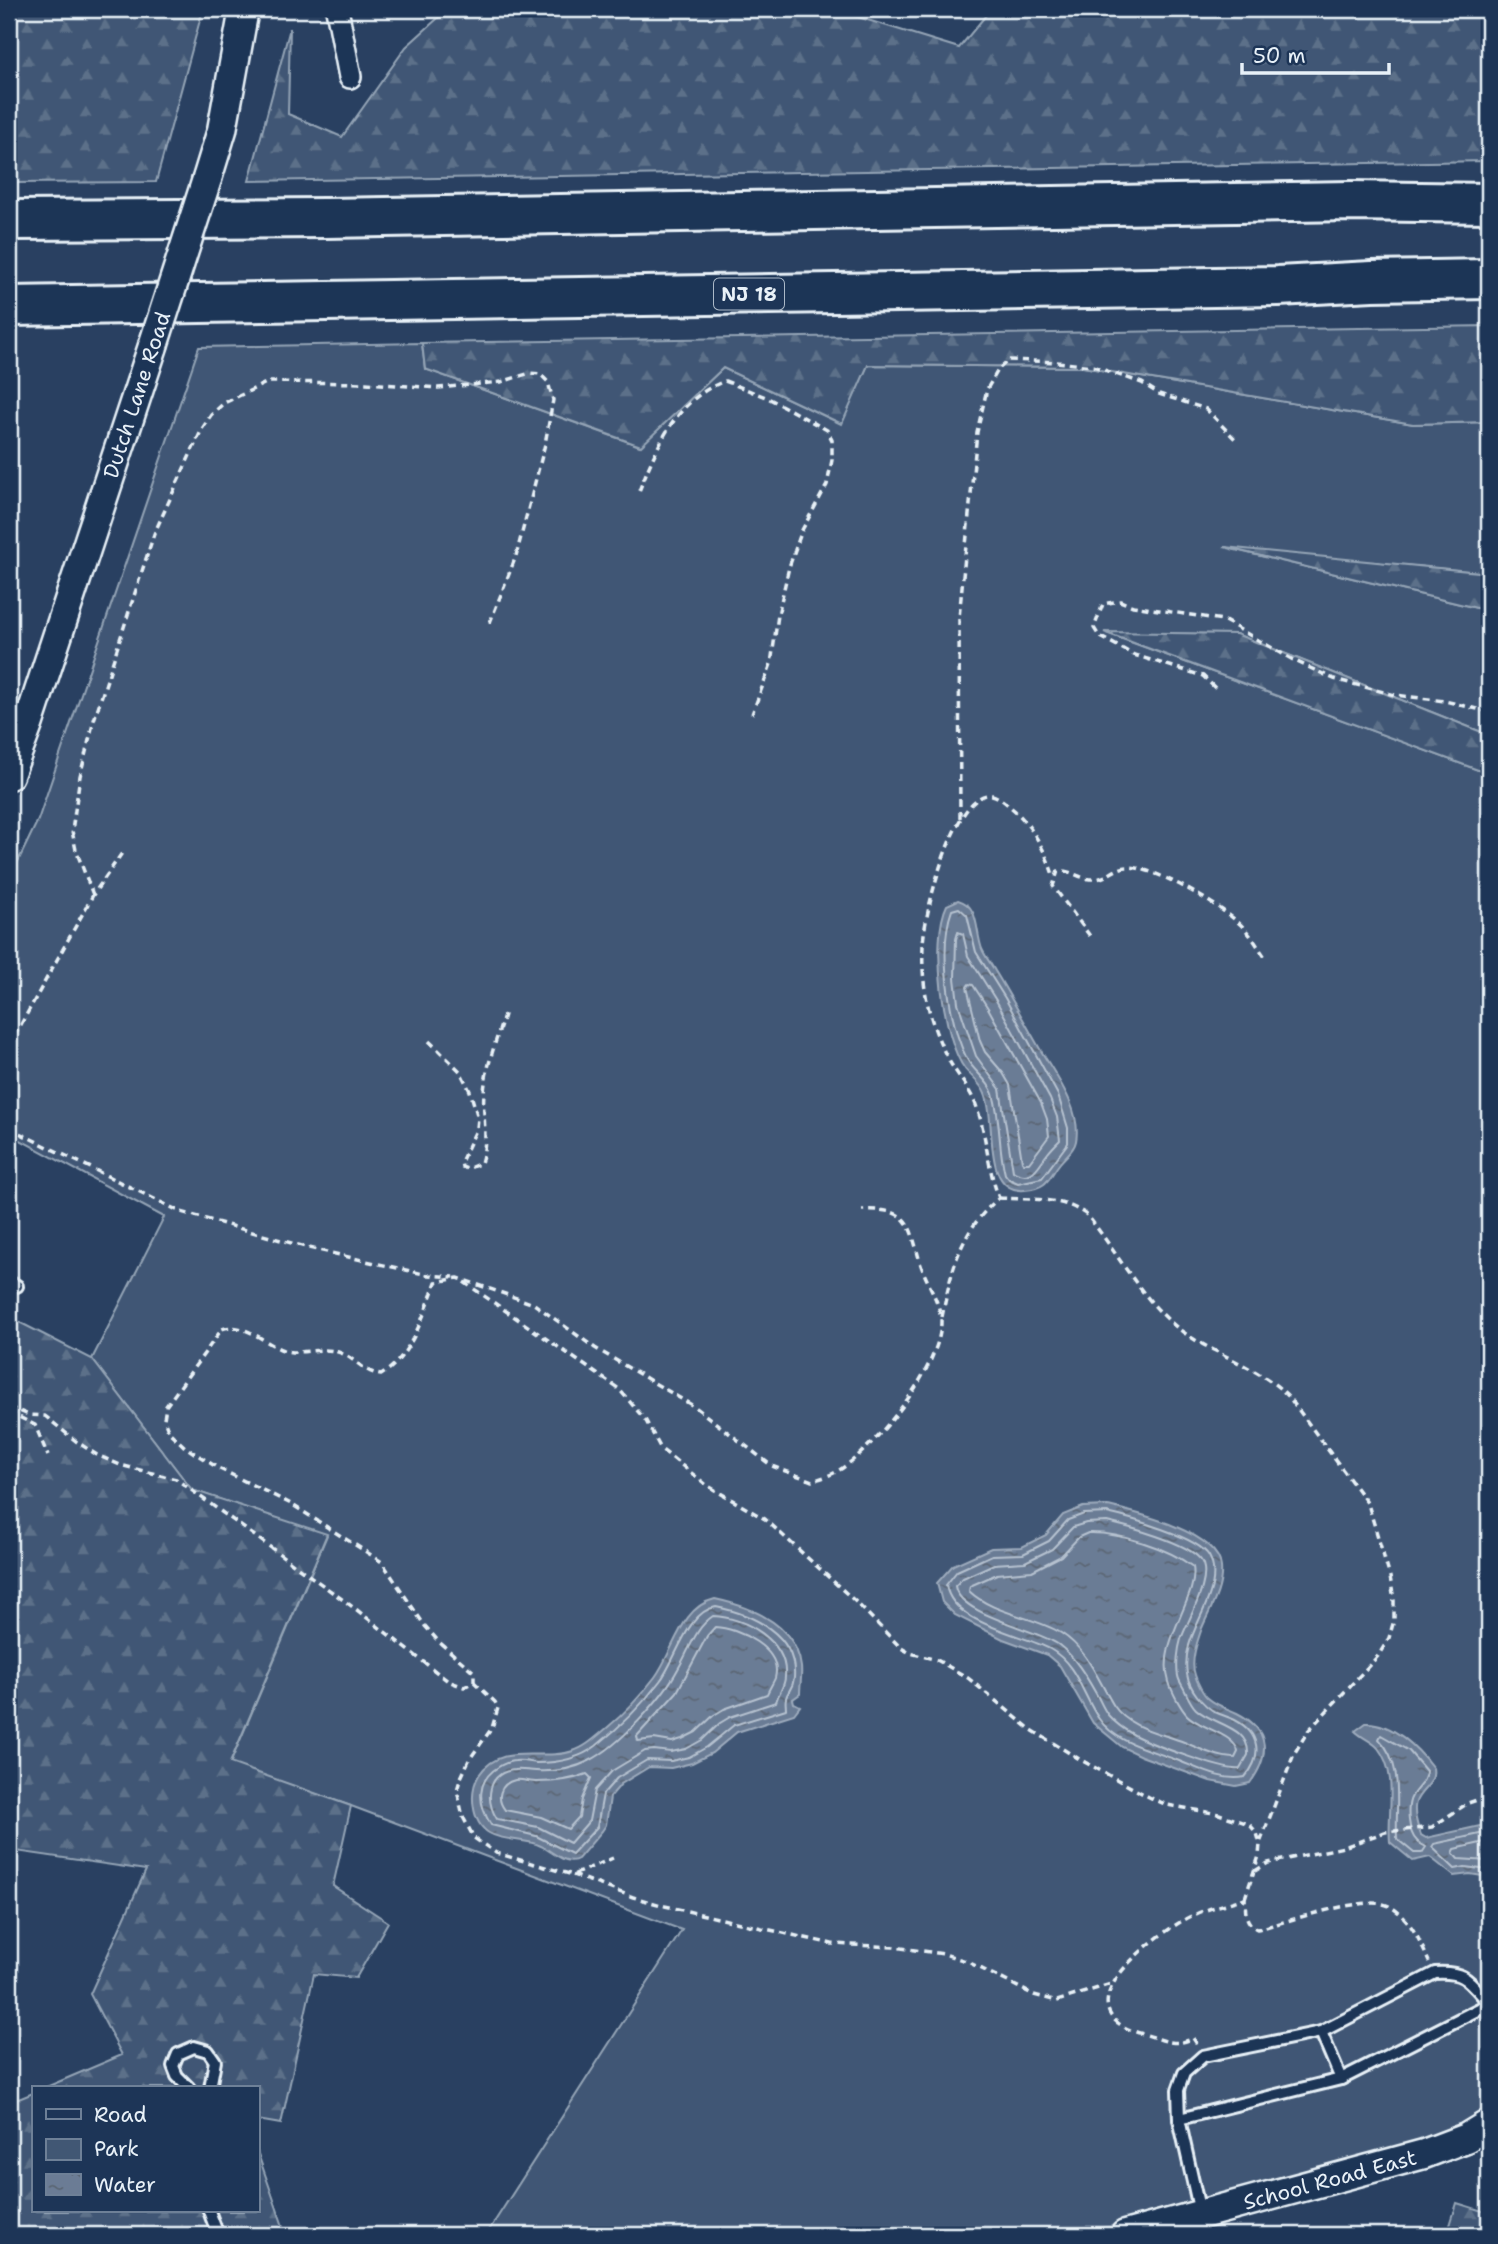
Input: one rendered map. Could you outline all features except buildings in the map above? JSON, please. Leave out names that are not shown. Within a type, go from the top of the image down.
[{"type":"highway","points":[[9,220],[326,218],[1351,201],[1489,203]]},
{"type":"highway","name":"NJ 18","points":[[9,306],[1278,286],[1489,279]]},
{"type":"street","name":"Dutch Lane Road","points":[[9,775],[28,725],[207,179],[222,130],[244,9]]},
{"type":"street","points":[[337,9],[351,76]]},
{"type":"street","name":"School Road East","points":[[1125,2235],[1424,2154],[1466,2138],[1489,2124]]},
{"type":"lane","points":[[1179,2119],[1341,2079],[1489,2003],[1466,1979],[1454,1972],[1435,1973],[1321,2032],[1203,2056],[1184,2073],[1178,2090],[1179,2119],[1201,2215]]},
{"type":"lane","points":[[1321,2032],[1341,2079]]},
{"type":"lane","points":[[187,2086],[177,2076],[173,2066],[178,2054],[194,2047],[208,2051],[215,2061],[211,2086]]},
{"type":"lane","points":[[209,2212],[218,2235]]},
{"type":"path","points":[[999,1198],[993,1183],[975,1103],[950,1062],[932,1024],[924,988],[923,945],[929,904],[960,818],[959,618],[977,432],[987,389],[998,370],[1008,360],[1093,366],[1142,383],[1168,397],[1206,409],[1237,441]]},
{"type":"path","points":[[93,895],[76,850],[72,831],[80,776],[94,720],[154,534],[202,429],[211,415],[224,403],[268,382],[366,383],[438,388],[501,382],[530,373],[540,374],[548,382],[553,400],[547,433],[516,556],[489,625]]},
{"type":"path","points":[[639,491],[661,438],[683,410],[708,387],[725,381],[768,398],[827,430],[832,440],[832,460],[827,485],[802,530],[789,568],[778,615],[771,664],[752,714]]},
{"type":"path","points":[[1215,688],[1203,676],[1134,655],[1099,636],[1094,628],[1104,604],[1120,600],[1143,608],[1223,620],[1295,661],[1334,679],[1395,695],[1445,701],[1489,712]]},
{"type":"path","points":[[960,818],[976,800],[991,795],[998,798],[1027,825],[1049,863],[1057,894],[1090,936]]},
{"type":"path","points":[[9,1046],[93,895],[122,853]]},
{"type":"path","points":[[1054,878],[1063,870],[1081,878],[1098,880],[1118,869],[1138,868],[1173,881],[1218,908],[1244,928],[1267,960]]},
{"type":"path","points":[[429,1041],[460,1071],[470,1091],[478,1118],[477,1128],[461,1162],[462,1167],[472,1168],[481,1163],[485,1150],[484,1091],[505,1011]]},
{"type":"path","points":[[9,1128],[181,1212],[309,1248],[428,1275],[458,1278],[534,1304],[595,1348],[695,1407],[772,1466],[811,1481],[840,1469],[857,1456],[913,1392],[929,1368],[937,1349],[950,1280],[966,1235],[977,1218],[999,1198],[1059,1201],[1072,1205],[1087,1214],[1165,1318],[1185,1333],[1276,1384],[1289,1397],[1368,1504],[1394,1600],[1394,1620],[1389,1638],[1378,1657],[1308,1731],[1294,1754],[1260,1843],[1255,1871],[1245,1898],[1246,1920],[1257,1929],[1364,1903],[1388,1905],[1407,1921],[1435,1973]]},
{"type":"path","points":[[862,1210],[885,1210],[894,1213],[911,1227],[928,1286],[942,1319]]},
{"type":"path","points":[[1114,1983],[1057,2001],[1034,1995],[966,1961],[944,1954],[894,1947],[832,1944],[633,1898],[573,1875],[496,1853],[474,1838],[459,1803],[457,1790],[469,1760],[492,1728],[498,1708],[474,1682],[474,1672],[425,1626],[382,1562],[291,1504],[218,1468],[185,1447],[169,1432],[164,1419],[166,1406],[222,1329],[232,1326],[284,1351],[336,1351],[368,1373],[381,1375],[393,1368],[405,1351],[425,1312],[436,1282],[458,1278],[619,1389],[646,1421],[661,1448],[708,1486],[765,1520],[857,1602],[893,1642],[910,1653],[936,1660],[968,1678],[1030,1729],[1081,1760],[1167,1805],[1219,1814],[1249,1824],[1260,1843]]},
{"type":"path","points":[[9,1409],[45,1416],[76,1442],[120,1465],[176,1479],[357,1610],[448,1681],[464,1687],[474,1682]]},
{"type":"path","points":[[9,1409],[35,1425],[48,1456]]},
{"type":"path","points":[[1255,1871],[1268,1863],[1344,1847],[1396,1830],[1432,1827],[1468,1803],[1489,1796]]},
{"type":"path","points":[[573,1875],[613,1858]]},
{"type":"path","points":[[1203,2056],[1194,2038],[1184,2043],[1171,2043],[1118,2023],[1107,2006],[1109,1993],[1140,1951],[1167,1930],[1200,1912],[1245,1898]]},
{"type":"green space","points":[[9,9],[203,9],[156,182],[9,183]]},
{"type":"green space","points":[[448,9],[848,9],[848,14],[959,48],[991,9],[1489,9],[1489,161],[249,181],[290,28],[288,114],[342,137],[406,47]]},
{"type":"green space","points":[[1489,326],[1489,422],[1413,424],[1083,367],[868,365],[842,424],[723,368],[641,446],[425,369],[422,343]]},
{"type":"green space","points":[[422,343],[425,369],[640,446],[723,368],[841,424],[868,365],[1083,367],[1413,424],[1489,422],[1489,573],[1231,549],[1489,611],[1489,735],[1236,634],[1106,633],[1489,774],[1489,2122],[1130,2225],[1032,2235],[486,2235],[682,1930],[351,1806],[230,1764],[327,1535],[192,1490],[92,1359],[164,1217],[9,1134],[9,880],[38,820],[199,347]]},
{"type":"green space","points":[[1224,547],[1489,573],[1489,611]]},
{"type":"green space","points":[[1104,632],[1236,634],[1489,735],[1489,774]]},
{"type":"green space","points":[[17,1321],[92,1359],[192,1490],[327,1534],[230,1763],[351,1806],[333,1886],[388,1922],[356,1978],[314,1974],[281,2124],[259,2120],[259,2086],[49,2086],[122,2055],[90,1994],[146,1870],[9,1850],[9,1338]]},
{"type":"green space","points":[[32,2093],[32,2212],[259,2212],[259,2157],[286,2235],[9,2235],[9,2103]]},
{"type":"green space","points":[[1457,2203],[1489,2213],[1489,2235],[1447,2235]]},
{"type":"water","points":[[958,900],[965,903],[973,913],[983,952],[1060,1081],[1075,1117],[1077,1129],[1074,1148],[1043,1185],[1033,1189],[1011,1188],[1002,1180],[996,1168],[985,1094],[957,1055],[945,1013],[939,964],[942,921],[947,905]]},
{"type":"water","points":[[1108,1506],[1156,1519],[1192,1534],[1216,1555],[1221,1567],[1220,1583],[1198,1639],[1194,1670],[1206,1696],[1248,1720],[1261,1736],[1264,1753],[1257,1773],[1250,1783],[1236,1786],[1210,1781],[1122,1747],[1093,1723],[1060,1666],[1047,1655],[1003,1639],[955,1615],[942,1602],[937,1583],[953,1565],[991,1548],[1022,1547],[1046,1535],[1063,1515],[1083,1507]]},
{"type":"water","points":[[715,1599],[757,1613],[770,1620],[791,1639],[801,1670],[800,1694],[793,1699],[794,1703],[800,1706],[794,1714],[737,1732],[712,1753],[692,1763],[671,1768],[649,1767],[621,1784],[610,1797],[606,1825],[578,1859],[573,1861],[535,1844],[495,1836],[483,1828],[475,1814],[473,1797],[479,1775],[488,1765],[510,1755],[561,1754],[578,1749],[591,1741],[621,1716],[650,1683],[694,1611]]},
{"type":"water","points":[[1366,1723],[1385,1727],[1404,1738],[1433,1768],[1432,1779],[1418,1797],[1415,1806],[1421,1835],[1426,1838],[1489,1824],[1489,1877],[1470,1874],[1454,1876],[1430,1857],[1413,1861],[1390,1842],[1391,1794],[1388,1770],[1378,1748],[1355,1731]]}]
